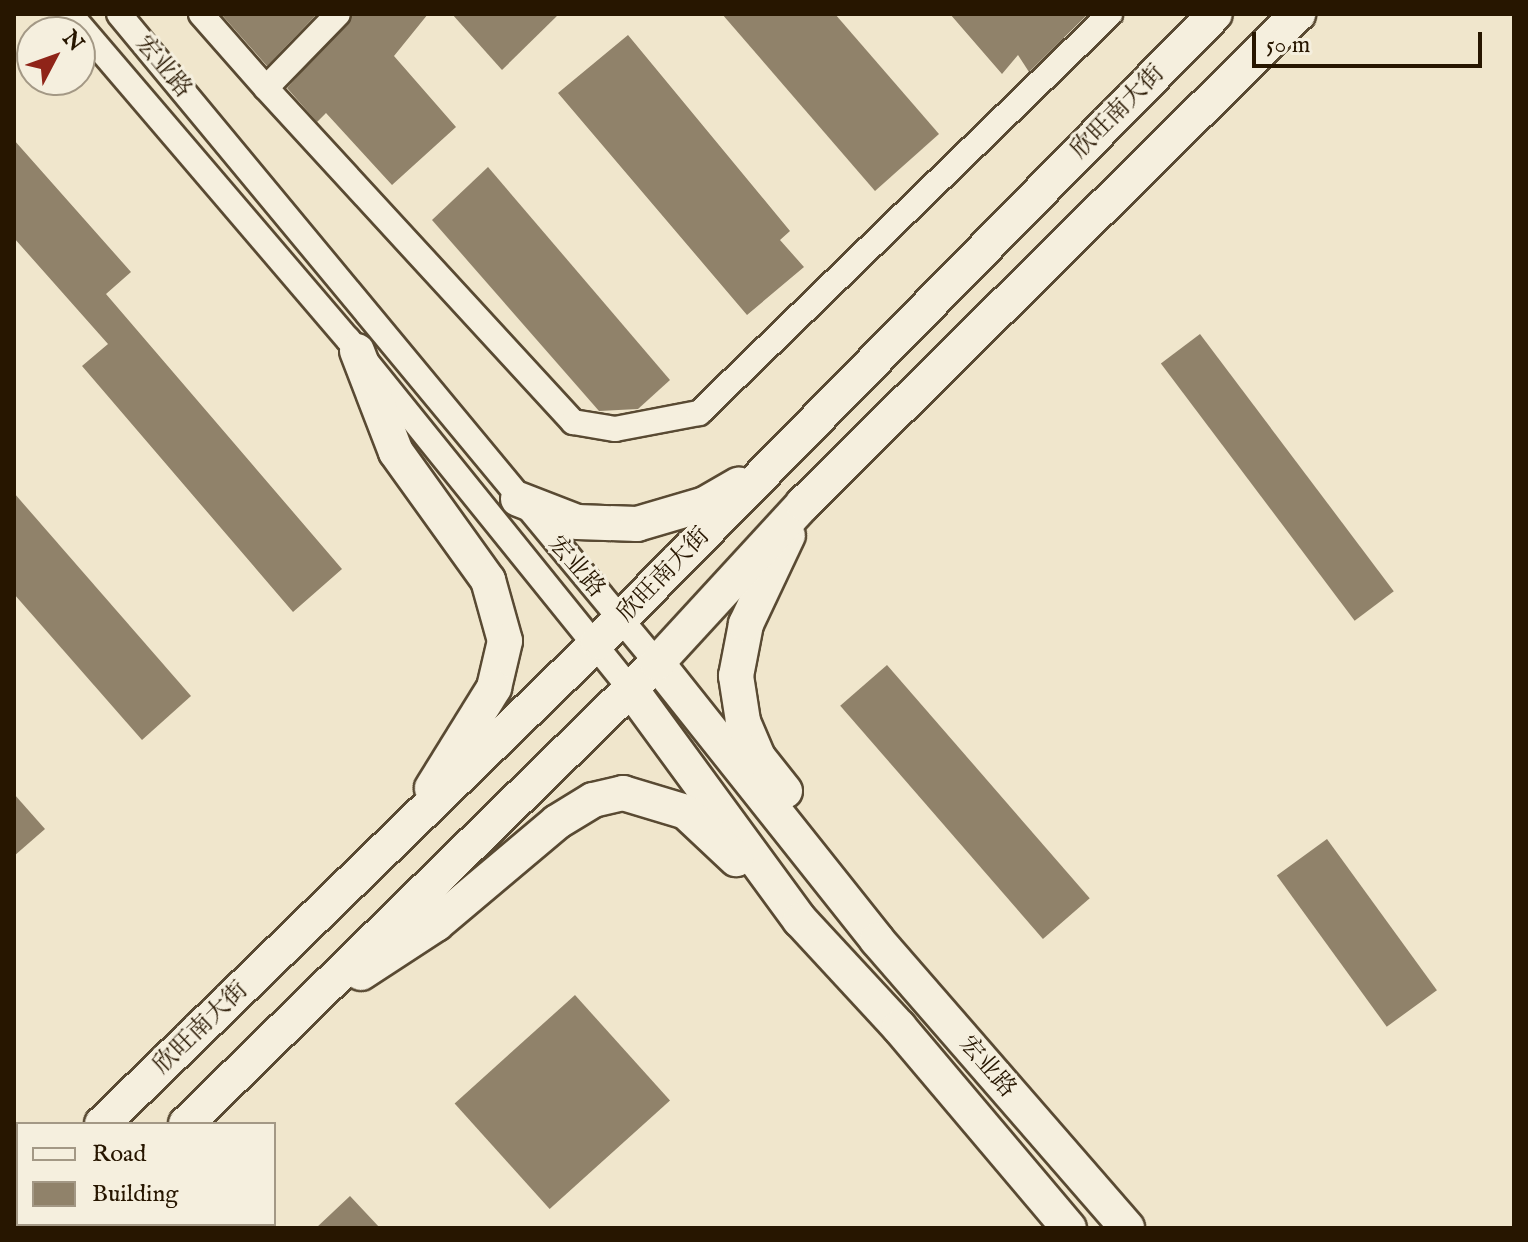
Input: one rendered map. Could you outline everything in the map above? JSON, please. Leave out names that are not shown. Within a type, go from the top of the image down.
[{"type":"street","name":"宏业路","points":[[70,14],[352,345],[610,630],[657,663],[877,940],[1127,1228]]},
{"type":"street","name":"宏业路","points":[[119,14],[518,499],[610,630],[630,688],[800,920],[899,1027],[1069,1228]]},
{"type":"street","points":[[201,14],[573,422],[615,429],[699,413],[1110,14]]},
{"type":"street","points":[[266,88],[338,14]]},
{"type":"street","name":"欣旺南大街","points":[[104,1122],[610,630],[1215,14]]},
{"type":"street","points":[[188,1122],[657,663],[803,504],[1298,14]]},
{"type":"street","points":[[373,320],[352,345],[396,452],[488,580],[505,641],[494,688],[413,822]]},
{"type":"street","points":[[518,499],[577,522],[637,524],[705,504],[770,466]]},
{"type":"street","points":[[803,504],[746,624],[736,676],[743,721],[758,757],[841,861],[877,940]]},
{"type":"street","points":[[298,1014],[436,924],[557,822],[593,800],[623,793],[686,812],[800,920]]},
{"type":"building","points":[[221,14],[317,14],[267,66]]},
{"type":"building","points":[[353,14],[428,14],[394,56],[456,127],[392,185],[326,113],[317,122],[287,88]]},
{"type":"building","points":[[452,14],[559,14],[502,70]]},
{"type":"building","points":[[722,14],[835,14],[939,134],[875,191]]},
{"type":"building","points":[[950,14],[1088,14],[1029,72],[1018,55],[1002,74]]},
{"type":"building","points":[[628,35],[790,231],[780,240],[804,267],[747,315],[558,93]]},
{"type":"building","points":[[14,140],[131,272],[106,294],[342,569],[293,612],[82,366],[108,344],[14,238]]},
{"type":"building","points":[[488,167],[670,380],[638,409],[599,411],[432,220]]},
{"type":"building","points":[[1200,334],[1394,591],[1355,621],[1161,363]]},
{"type":"building","points":[[14,493],[191,696],[142,740],[14,594]]},
{"type":"building","points":[[887,665],[1090,898],[1043,939],[840,706]]},
{"type":"building","points":[[14,794],[45,829],[14,856]]},
{"type":"building","points":[[1327,839],[1437,990],[1387,1027],[1277,875]]},
{"type":"building","points":[[575,995],[670,1101],[550,1209],[455,1103]]},
{"type":"building","points":[[350,1196],[380,1228],[316,1228]]}]
